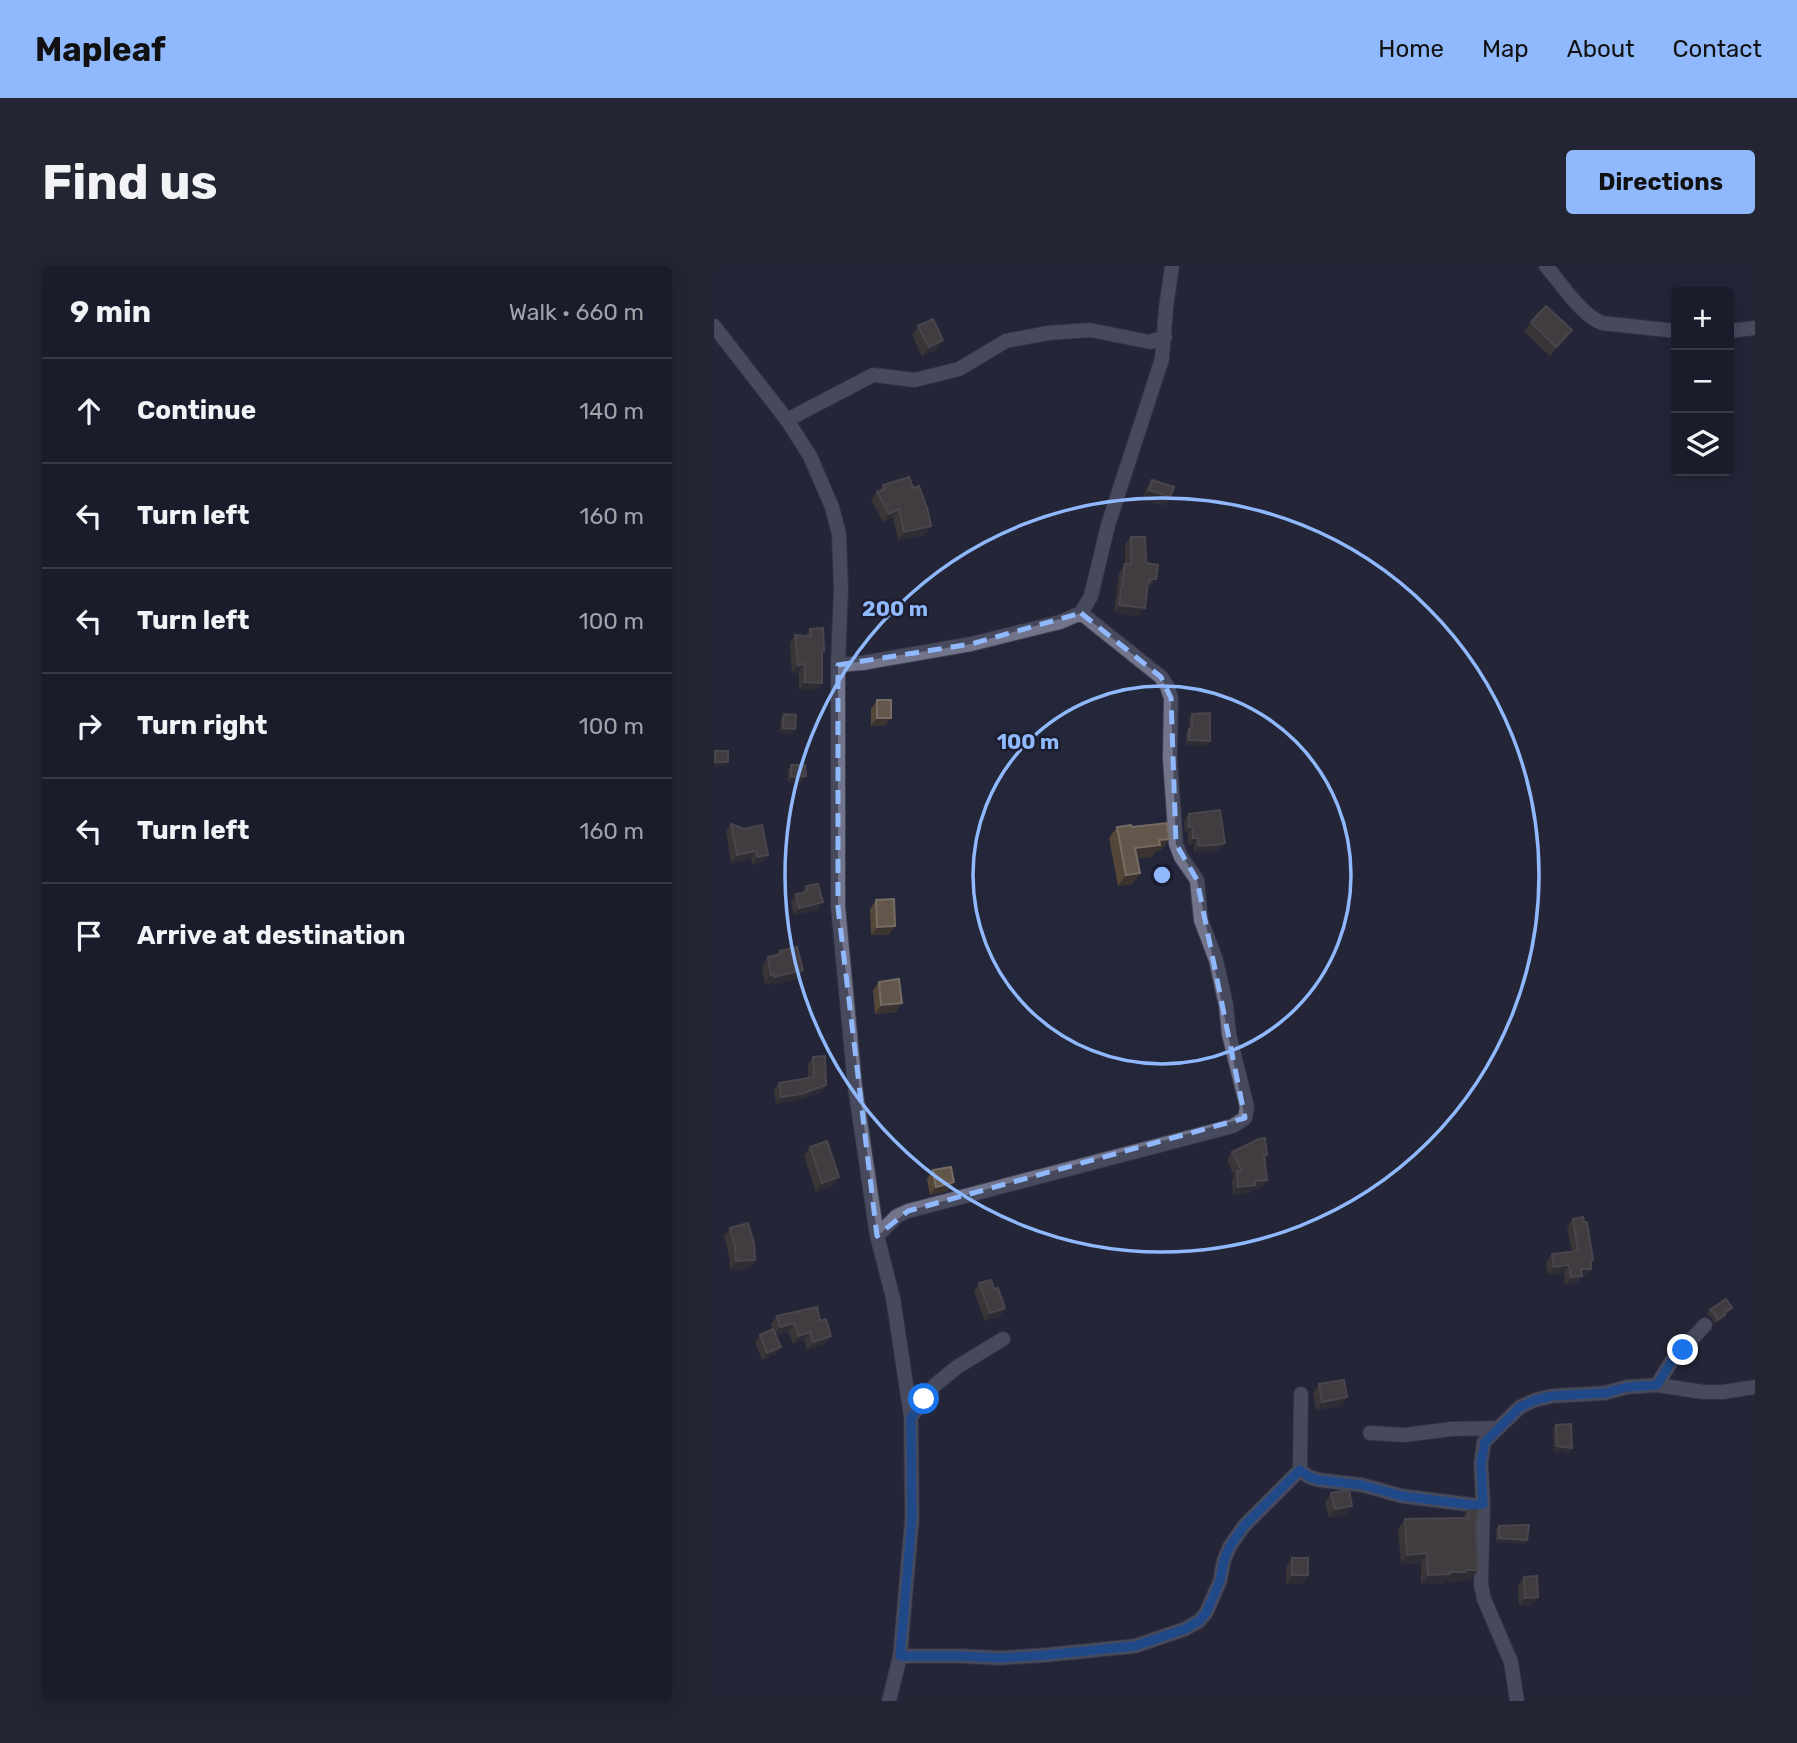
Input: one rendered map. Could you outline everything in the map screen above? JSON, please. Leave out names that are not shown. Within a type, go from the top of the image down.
[{"type":"street","points":[[838,665],[971,644],[1060,622],[1082,613],[1091,596],[1108,525],[1162,359],[1172,266]]},
{"type":"street","points":[[1546,266],[1593,320],[1671,330]]},
{"type":"street","points":[[714,326],[810,456],[832,507],[839,534],[841,589],[838,665],[838,907],[855,1087],[877,1236],[893,1298],[911,1418],[912,1519],[900,1656],[889,1701]]},
{"type":"street","points":[[1734,330],[1755,328]]},
{"type":"street","points":[[786,420],[873,376],[915,380],[959,369],[1006,341],[1048,333],[1090,330],[1150,342],[1165,337]]},
{"type":"street","points":[[877,1236],[897,1216],[908,1211],[1233,1126],[1245,1118],[1247,1107],[1229,1034],[1216,960],[1201,920],[1197,880],[1176,844],[1171,765],[1171,698],[1161,677],[1082,613]]},
{"type":"street","points":[[1657,1385],[1671,1362],[1705,1325]]},
{"type":"street","points":[[911,1418],[935,1385],[957,1367],[1003,1339]]},
{"type":"street","points":[[1517,1701],[1511,1662],[1481,1584],[1481,1463],[1488,1437],[1520,1407],[1552,1396],[1605,1393],[1627,1387],[1657,1385],[1703,1392],[1755,1387]]},
{"type":"street","points":[[900,1656],[1000,1658],[1135,1646],[1185,1629],[1199,1621],[1206,1613],[1220,1581],[1230,1546],[1244,1526],[1300,1470],[1301,1394]]},
{"type":"street","points":[[1370,1433],[1405,1434],[1497,1428]]},
{"type":"street","points":[[1300,1470],[1319,1480],[1362,1485],[1402,1496],[1483,1504]]},
{"type":"highlighted area","points":[[1081,613],[1161,677],[1171,698],[1176,844],[1197,880],[1245,1118],[908,1211],[877,1236],[838,907],[838,665],[971,644]]},
{"type":"building","points":[[1546,306],[1572,330],[1556,347],[1531,322]]},
{"type":"building","points":[[933,319],[943,340],[929,347],[918,326]]},
{"type":"building","points":[[909,477],[913,488],[919,486],[931,526],[904,532],[899,509],[889,514],[877,492],[885,489],[883,485]]},
{"type":"building","points":[[1152,480],[1174,487],[1170,497],[1149,490]]},
{"type":"building","points":[[1131,537],[1145,537],[1146,563],[1158,565],[1156,579],[1150,579],[1148,582],[1145,608],[1119,605],[1125,564],[1131,565]]},
{"type":"building","points":[[823,628],[822,683],[805,682],[805,664],[798,665],[795,635],[811,637],[810,629]]},
{"type":"building","points":[[877,700],[891,700],[891,718],[877,718]]},
{"type":"building","points":[[1210,713],[1210,741],[1189,740],[1192,714]]},
{"type":"building","points":[[784,714],[796,715],[795,729],[783,728]]},
{"type":"building","points":[[715,751],[728,751],[728,762],[715,762]]},
{"type":"building","points":[[791,765],[805,765],[806,776],[791,777]]},
{"type":"building","points":[[1220,810],[1225,843],[1199,846],[1198,838],[1193,838],[1193,827],[1189,827],[1189,814]]},
{"type":"building","points":[[1167,823],[1169,839],[1159,840],[1160,845],[1135,848],[1140,873],[1126,875],[1117,827]]},
{"type":"building","points":[[731,824],[744,829],[762,825],[768,855],[758,857],[756,851],[737,855]]},
{"type":"building","points":[[818,884],[823,902],[799,908],[796,894],[807,892],[806,886]]},
{"type":"building","points":[[894,899],[895,926],[877,927],[876,900]]},
{"type":"building","points":[[797,947],[803,970],[774,977],[771,975],[768,957]]},
{"type":"building","points":[[899,979],[902,1003],[881,1005],[879,982]]},
{"type":"building","points":[[825,1056],[826,1085],[801,1094],[781,1097],[779,1083],[814,1077],[813,1057]]},
{"type":"building","points":[[1265,1138],[1267,1180],[1238,1187],[1237,1171],[1242,1171],[1232,1152]]},
{"type":"building","points":[[827,1141],[839,1177],[822,1183],[810,1147]]},
{"type":"building","points":[[951,1167],[954,1182],[936,1187],[933,1170]]},
{"type":"building","points":[[1583,1217],[1584,1222],[1587,1222],[1593,1260],[1591,1269],[1581,1269],[1582,1276],[1571,1277],[1569,1265],[1554,1267],[1552,1254],[1578,1251],[1573,1219]]},
{"type":"building","points":[[748,1223],[754,1243],[755,1260],[736,1261],[730,1228]]},
{"type":"building","points":[[991,1280],[994,1289],[998,1288],[1005,1308],[990,1313],[979,1283]]},
{"type":"building","points":[[1726,1299],[1732,1308],[1717,1320],[1710,1310]]},
{"type":"building","points":[[817,1307],[820,1321],[826,1319],[831,1336],[813,1342],[810,1332],[799,1336],[794,1323],[780,1327],[777,1316]]},
{"type":"building","points":[[773,1329],[781,1347],[767,1353],[760,1335]]},
{"type":"building","points":[[1344,1380],[1347,1397],[1322,1402],[1319,1384]]},
{"type":"building","points":[[1571,1424],[1572,1448],[1557,1446],[1556,1425]]},
{"type":"building","points":[[1349,1490],[1352,1506],[1335,1509],[1331,1493]]},
{"type":"building","points":[[1471,1504],[1479,1505],[1476,1526],[1478,1570],[1428,1575],[1427,1553],[1407,1555],[1405,1519],[1467,1518]]},
{"type":"building","points":[[1529,1525],[1527,1540],[1499,1538],[1499,1526]]},
{"type":"building","points":[[1292,1558],[1308,1558],[1308,1575],[1292,1575]]},
{"type":"building","points":[[1537,1576],[1538,1597],[1525,1598],[1524,1577]]},
{"type":"route","points":[[924,1399],[911,1418],[912,1519],[900,1656],[1000,1658],[1135,1646],[1185,1629],[1199,1621],[1211,1603],[1230,1546],[1254,1515],[1300,1470],[1319,1480],[1362,1485],[1402,1496],[1483,1504],[1481,1463],[1485,1442],[1520,1407],[1552,1396],[1605,1393],[1627,1387],[1657,1385],[1671,1362],[1683,1350]]}]
